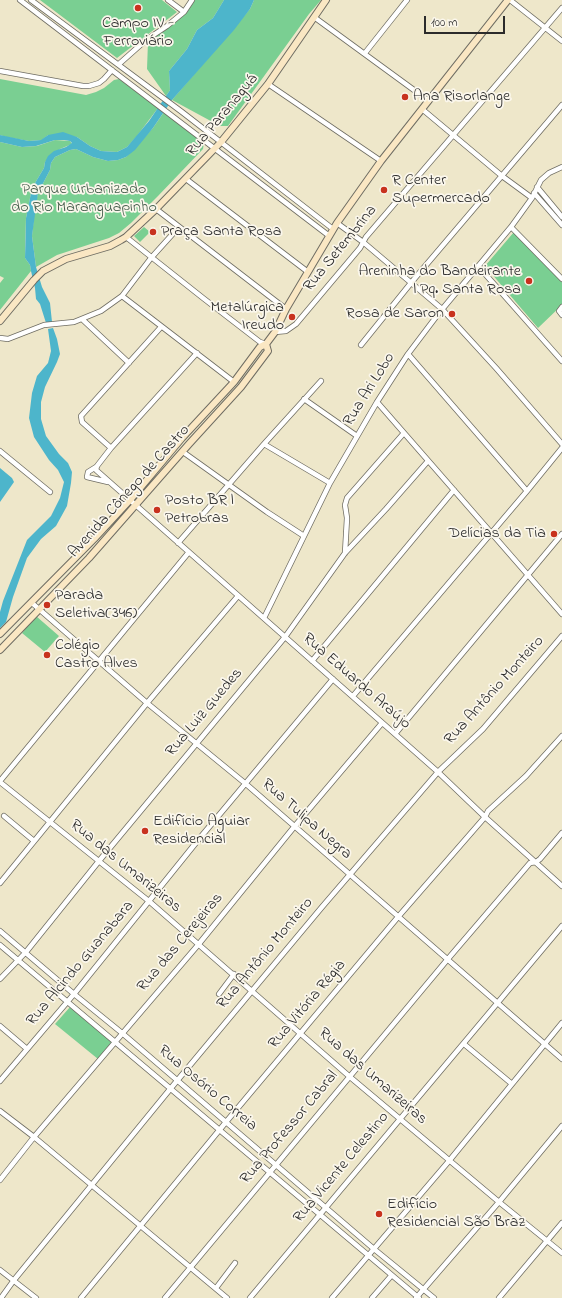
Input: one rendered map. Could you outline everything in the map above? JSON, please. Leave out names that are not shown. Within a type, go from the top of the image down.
[{"type":"main road","name":"Rua Paranaguá","points":[[0,321],[39,275],[59,262],[110,246],[126,237],[156,209],[221,142],[268,84],[326,0]]},
{"type":"main road","name":"Avenida Cônego de Castro","points":[[0,634],[32,603],[130,500],[182,438],[234,382],[260,347],[266,344],[275,332],[286,308],[328,235],[381,162],[509,0]]},
{"type":"main road","name":"Avenida Cônego de Castro","points":[[0,650],[3,643],[39,610],[89,558],[189,444],[241,388],[268,351],[266,344]]},
{"type":"main road","points":[[234,382],[241,388]]},
{"type":"main road","points":[[182,438],[189,444]]},
{"type":"street","points":[[20,0],[65,36],[147,96],[328,235]]},
{"type":"street","points":[[31,0],[70,30],[119,64],[333,229]]},
{"type":"street","points":[[168,0],[184,12]]},
{"type":"street","points":[[119,64],[146,40],[184,12],[192,0]]},
{"type":"street","points":[[365,53],[407,0]]},
{"type":"street","points":[[509,0],[562,42]]},
{"type":"street","name":"Rua Setembrina","points":[[275,332],[286,331],[296,324],[360,248],[366,237],[562,8]]},
{"type":"street","points":[[314,17],[365,53],[428,101]]},
{"type":"street","points":[[65,36],[70,30]]},
{"type":"street","points":[[0,71],[83,86],[99,83],[112,70]]},
{"type":"street","points":[[268,84],[381,162]]},
{"type":"street","points":[[361,345],[411,282],[562,105]]},
{"type":"street","points":[[422,109],[502,176],[532,198]]},
{"type":"street","name":"Rua Ari Lobo","points":[[264,618],[330,482],[377,402],[408,354],[442,310],[511,227],[532,198],[541,180],[549,173],[562,167]]},
{"type":"street","points":[[186,179],[308,272]]},
{"type":"street","points":[[537,187],[562,217]]},
{"type":"street","points":[[534,193],[562,225]]},
{"type":"street","points":[[156,209],[286,308]]},
{"type":"street","points":[[337,223],[363,242],[442,310],[496,368],[562,444]]},
{"type":"street","points":[[0,338],[8,339],[44,325],[74,322],[101,311],[122,296],[151,258],[179,227]]},
{"type":"street","points":[[511,227],[562,279]]},
{"type":"street","points":[[126,237],[260,342],[266,344]]},
{"type":"street","points":[[478,266],[562,361]]},
{"type":"street","points":[[122,296],[234,382]]},
{"type":"street","points":[[562,307],[559,311],[562,315]]},
{"type":"street","points":[[82,319],[129,363]]},
{"type":"street","points":[[111,448],[82,422],[82,414],[161,327]]},
{"type":"street","points":[[109,482],[87,477],[88,472],[96,468],[111,448],[197,353]]},
{"type":"street","points":[[408,354],[527,491]]},
{"type":"street","points":[[178,543],[321,381]]},
{"type":"street","points":[[304,399],[357,436]]},
{"type":"street","points":[[377,402],[562,614]]},
{"type":"street","points":[[345,554],[347,518],[345,505],[347,498],[404,433]]},
{"type":"street","points":[[264,444],[330,482]]},
{"type":"street","points":[[353,696],[492,533],[562,448]]},
{"type":"street","points":[[0,451],[50,492]]},
{"type":"street","points":[[183,452],[230,484],[267,512],[304,536]]},
{"type":"street","name":"Rua Luiz Guedes","points":[[0,979],[26,952],[99,861],[285,637],[345,554],[428,461]]},
{"type":"street","name":"Rua Eduardo Araújo","points":[[96,468],[109,482],[438,772],[485,817],[562,886]]},
{"type":"street","points":[[312,661],[454,490]]},
{"type":"street","points":[[395,734],[562,534]]},
{"type":"street","points":[[0,782],[189,552]]},
{"type":"street","points":[[0,883],[147,703],[238,596]]},
{"type":"street","name":"Rua Tulipa Negra","points":[[32,603],[147,703],[246,784],[294,828],[562,1059]]},
{"type":"street","name":"Rua Antônio Monteiro","points":[[1,1298],[177,1080],[349,875],[438,772],[483,729],[562,636]]},
{"type":"street","name":"Rua Alcindo Guanabara","points":[[0,1080],[74,994],[150,902],[199,839],[333,679]]},
{"type":"street","name":"Rua das Cerejeiras","points":[[0,1180],[34,1137],[198,945],[382,722]]},
{"type":"street","name":"Rua Vitória Régia","points":[[81,1298],[141,1227],[220,1129],[398,917],[485,817],[488,811],[526,776],[562,736]]},
{"type":"street","name":"Rua das Umarizeiras","points":[[0,782],[150,902],[350,1077],[498,1202],[562,1253]]},
{"type":"street","points":[[4,816],[34,841]]},
{"type":"street","name":"Rua Professor Cabral","points":[[165,1298],[447,960],[530,864],[536,862],[562,833]]},
{"type":"street","name":"Rua Vicente Celestino","points":[[250,1298],[562,926]]},
{"type":"street","name":"Rua Osório Correia","points":[[0,931],[276,1164],[422,1290],[434,1298]]},
{"type":"street","name":"Rua Osório Correia","points":[[0,945],[220,1129],[417,1298]]},
{"type":"street","points":[[219,994],[234,974]]},
{"type":"street","points":[[332,1298],[449,1161],[562,1024]]},
{"type":"street","points":[[0,1026],[27,1049]]},
{"type":"street","points":[[464,1044],[512,1084]]},
{"type":"street","points":[[0,1111],[93,1185],[141,1227],[228,1298]]},
{"type":"street","points":[[417,1298],[422,1290],[562,1126]]},
{"type":"street","points":[[499,1298],[562,1223]]},
{"type":"street","points":[[216,1288],[236,1263]]},
{"type":"street","points":[[0,1270],[36,1298]]},
{"type":"street","points":[[372,1298],[391,1276]]},
{"type":"green space","points":[[40,0],[162,0],[177,12],[117,58]]},
{"type":"green space","points":[[194,0],[224,0],[213,18],[197,30],[187,49],[169,71],[170,90],[166,96],[147,69],[148,42],[186,13]]},
{"type":"green space","points":[[254,0],[321,0],[309,14],[228,126],[220,126],[172,100],[250,9]]},
{"type":"green space","name":"Parque Urbanizado do Rio Maranguapinho","points":[[0,79],[86,95],[96,92],[114,80],[119,79],[158,108],[127,147],[117,152],[101,151],[90,146],[77,137],[48,135],[42,140],[29,141],[6,137],[0,135]]},
{"type":"green space","name":"Parque Urbanizado do Rio Maranguapinho","points":[[164,112],[204,142],[203,149],[131,223],[119,233],[109,238],[57,255],[36,267],[32,236],[35,207],[38,193],[55,157],[70,150],[76,149],[93,157],[108,161],[126,157],[153,128]]},
{"type":"green space","name":"Parque Urbanizado do Rio Maranguapinho","points":[[55,140],[70,141],[72,144],[60,149],[45,162],[44,168],[32,188],[26,218],[25,249],[25,258],[30,265],[31,271],[0,310],[0,283],[4,278],[0,276],[0,142],[22,147],[37,146]]},
{"type":"green space","points":[[144,227],[150,232],[140,242],[134,236]]},
{"type":"green space","name":"Areninha do Bandeirante | Pq. Santa Rosa","points":[[514,232],[562,281],[562,305],[538,328],[485,266]]},
{"type":"green space","points":[[36,616],[59,636],[45,652],[22,633]]},
{"type":"green space","points":[[70,1007],[113,1042],[98,1059],[55,1024]]},
{"type":"water","points":[[224,0],[254,0],[250,9],[234,30],[172,100],[153,128],[135,150],[126,157],[108,161],[93,157],[76,149],[70,150],[55,157],[51,163],[50,170],[38,193],[32,236],[36,267],[42,287],[50,303],[52,322],[46,323],[40,304],[36,299],[30,265],[25,258],[26,218],[32,188],[44,168],[48,156],[54,151],[66,147],[72,143],[70,141],[55,140],[36,146],[22,147],[0,142],[0,135],[29,141],[41,140],[48,135],[63,132],[77,137],[90,146],[101,151],[117,152],[127,147],[149,121],[170,90],[169,71],[187,49],[197,30],[213,18]]},
{"type":"water","points":[[53,328],[60,354],[45,387],[41,402],[41,419],[46,436],[59,454],[68,463],[72,472],[67,506],[56,526],[41,539],[27,558],[6,622],[0,628],[0,612],[3,601],[27,540],[51,516],[60,498],[64,482],[58,470],[49,460],[34,437],[29,418],[32,393],[37,376],[48,363],[51,351],[48,329]]},
{"type":"water","points":[[0,468],[12,478],[14,482],[0,502]]},
{"type":"place","name":"Campo IV - Ferroviário","points":[[138,8]]},
{"type":"place","name":"Ana Risorlange","points":[[405,97]]},
{"type":"place","name":"R Center Supermercado","points":[[384,190]]},
{"type":"place","name":"Praça Santa Rosa","points":[[153,232]]},
{"type":"place","name":"Areninha do Bandeirante | Pq. Santa Rosa","points":[[529,281]]},
{"type":"place","name":"Rosa de Saron","points":[[452,314]]},
{"type":"place","name":"Metalúrgica Ireudo","points":[[292,317]]},
{"type":"place","name":"Posto BR | Petrobras","points":[[157,510]]},
{"type":"place","name":"Delícias da Tia","points":[[554,534]]},
{"type":"place","name":"Parada Seletiva(346)","points":[[47,605]]},
{"type":"place","name":"Colégio Castro Alves","points":[[47,655]]},
{"type":"place","name":"Edifício Aguiar Residencial","points":[[145,831]]},
{"type":"place","name":"Edifício Residencial São Braz","points":[[379,1214]]}]
